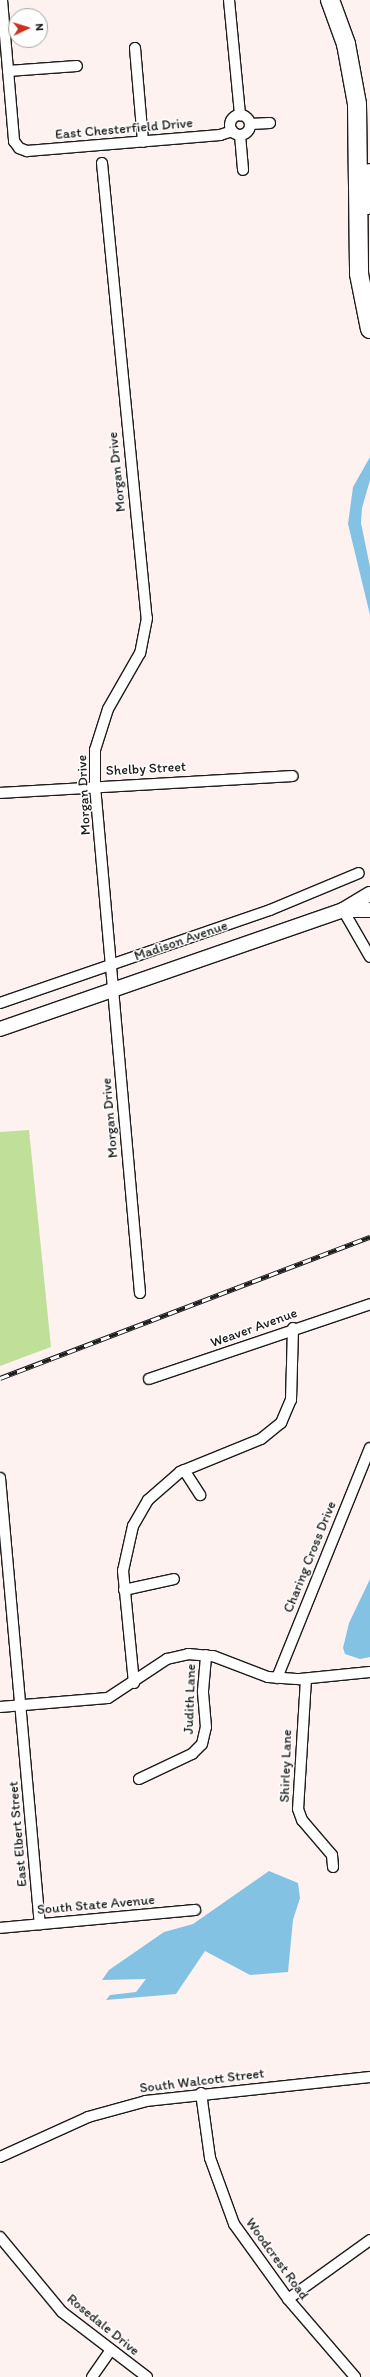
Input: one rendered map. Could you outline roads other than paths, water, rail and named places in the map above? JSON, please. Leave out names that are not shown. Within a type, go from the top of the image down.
[{"type":"highway","points":[[330,0],[346,44],[356,104],[359,274],[370,329]]},
{"type":"highway","points":[[370,173],[370,304]]},
{"type":"main road","name":"Madison Avenue","points":[[0,1029],[343,910],[370,894]]},
{"type":"main road","name":"Madison Avenue","points":[[343,910],[370,910]]},
{"type":"street","points":[[2,0],[2,26],[8,71],[77,66]]},
{"type":"street","points":[[230,0],[240,114],[250,124],[270,123]]},
{"type":"street","points":[[135,48],[143,142]]},
{"type":"street","name":"East Chesterfield Drive","points":[[8,71],[14,141],[19,148],[28,151],[236,133]]},
{"type":"street","points":[[240,114],[231,119],[236,133],[243,170]]},
{"type":"street","points":[[236,133],[248,132],[250,124]]},
{"type":"street","name":"Morgan Drive","points":[[102,163],[147,618],[140,653],[101,725],[95,750],[95,786],[140,1293]]},
{"type":"street","name":"Shelby Street","points":[[0,793],[95,786],[293,776]]},
{"type":"street","name":"Madison Avenue","points":[[0,1003],[270,910],[359,873]]},
{"type":"street","points":[[343,910],[370,957]]},
{"type":"street","name":"Weaver Avenue","points":[[149,1379],[158,1379],[293,1328],[370,1304]]},
{"type":"street","points":[[134,1683],[124,1590],[125,1555],[137,1518],[157,1491],[184,1470],[261,1440],[281,1423],[291,1400],[293,1328]]},
{"type":"street","name":"Charing Cross Drive","points":[[277,1678],[370,1448]]},
{"type":"street","points":[[184,1470],[200,1495]]},
{"type":"street","name":"East Elbert Street","points":[[0,1478],[40,1924]]},
{"type":"street","points":[[124,1590],[174,1579]]},
{"type":"street","points":[[0,1707],[104,1699],[134,1683],[171,1658],[206,1655],[256,1674],[277,1678],[306,1679],[370,1672]]},
{"type":"street","name":"Judith Lane","points":[[140,1779],[192,1754],[202,1744],[206,1727],[203,1691],[206,1655]]},
{"type":"street","name":"Shirley Lane","points":[[306,1679],[298,1809],[302,1820],[332,1854],[333,1867]]},
{"type":"street","name":"South State Avenue","points":[[0,1928],[195,1910]]},
{"type":"street","name":"South Walcott Street","points":[[0,2157],[101,2113],[146,2100],[201,2093],[370,2077]]},
{"type":"street","name":"Woodcrest Road","points":[[201,2093],[210,2158],[220,2192],[250,2249],[288,2299],[355,2377]]},
{"type":"street","name":"Rosedale Drive","points":[[0,2236],[62,2312],[147,2377]]},
{"type":"street","points":[[288,2299],[370,2240]]},
{"type":"street","points":[[92,2377],[111,2350]]},
{"type":"water","points":[[370,457],[370,480],[362,508],[361,523],[370,567],[370,615],[348,524],[353,487]]},
{"type":"water","points":[[370,1579],[370,1657],[360,1659],[345,1654],[343,1648],[349,1623]]},
{"type":"water","points":[[269,1871],[298,1883],[300,1898],[293,1920],[288,1972],[250,1975],[205,1951],[176,1994],[106,2000],[110,1995],[136,1992],[146,1979],[102,1980],[109,1970],[164,1932],[193,1924]]},
{"type":"railway","points":[[0,1378],[370,1237]]}]
